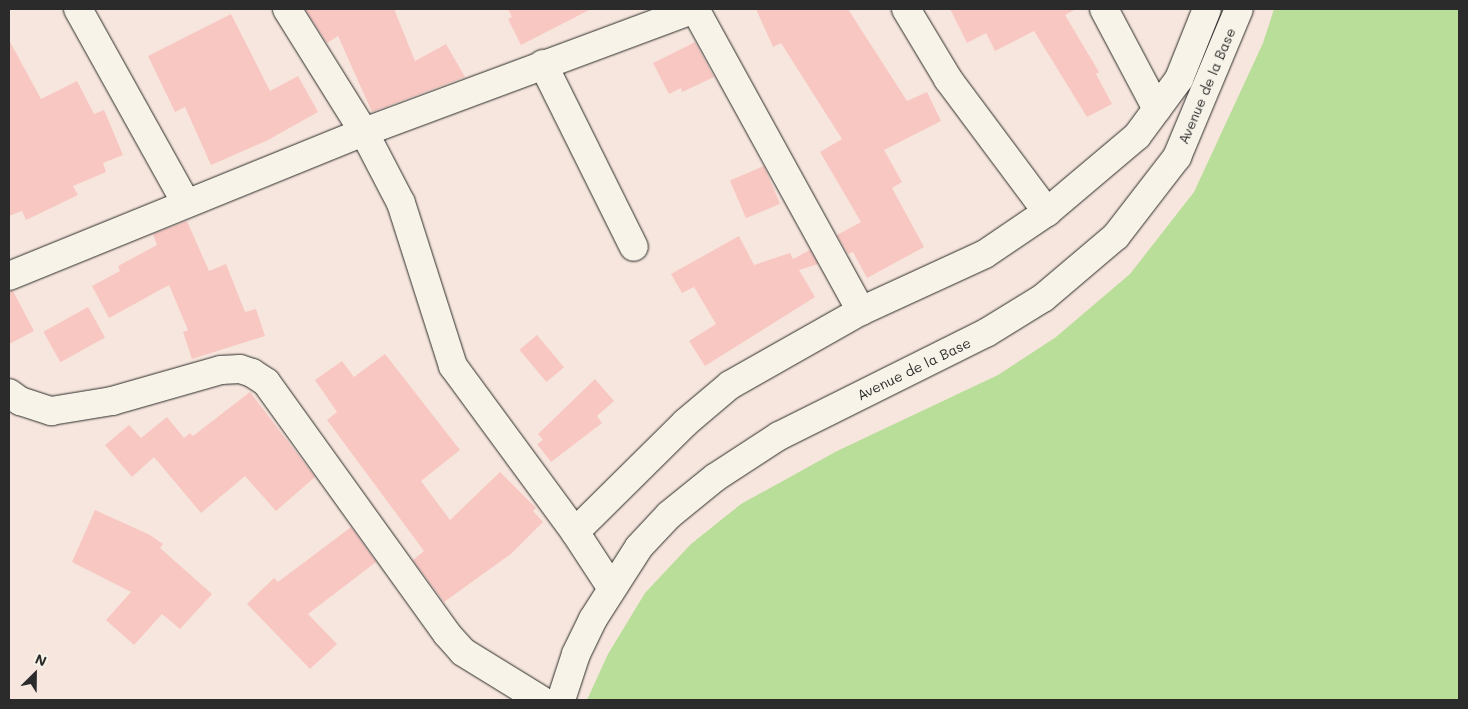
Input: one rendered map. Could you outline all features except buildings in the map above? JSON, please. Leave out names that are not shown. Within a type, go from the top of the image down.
[{"type":"street","points":[[78,9],[186,203]]},
{"type":"street","points":[[287,9],[364,132],[401,202],[447,355],[575,532],[612,587]]},
{"type":"street","points":[[9,276],[364,132],[694,9],[861,311]]},
{"type":"street","points":[[906,9],[948,79],[1047,212]]},
{"type":"street","points":[[1104,9],[1157,109]]},
{"type":"street","points":[[575,532],[685,423],[730,385],[861,311],[985,254],[1047,212],[1137,136],[1179,79],[1207,9]]},
{"type":"street","name":"Avenue de la Base","points":[[561,700],[576,654],[612,587],[639,547],[669,515],[759,447],[986,333],[1043,298],[1076,273],[1116,236],[1178,157],[1239,9]]},
{"type":"street","points":[[543,64],[634,247]]},
{"type":"street","points":[[9,393],[20,400],[51,411],[112,402],[221,370],[240,369],[252,373],[266,382],[447,634],[464,652],[541,700]]},
{"type":"green space","points":[[1274,9],[1459,9],[1459,700],[587,700],[608,654],[645,593],[691,544],[741,504],[837,451],[998,375],[1056,337],[1130,274],[1194,192],[1263,43]]}]
